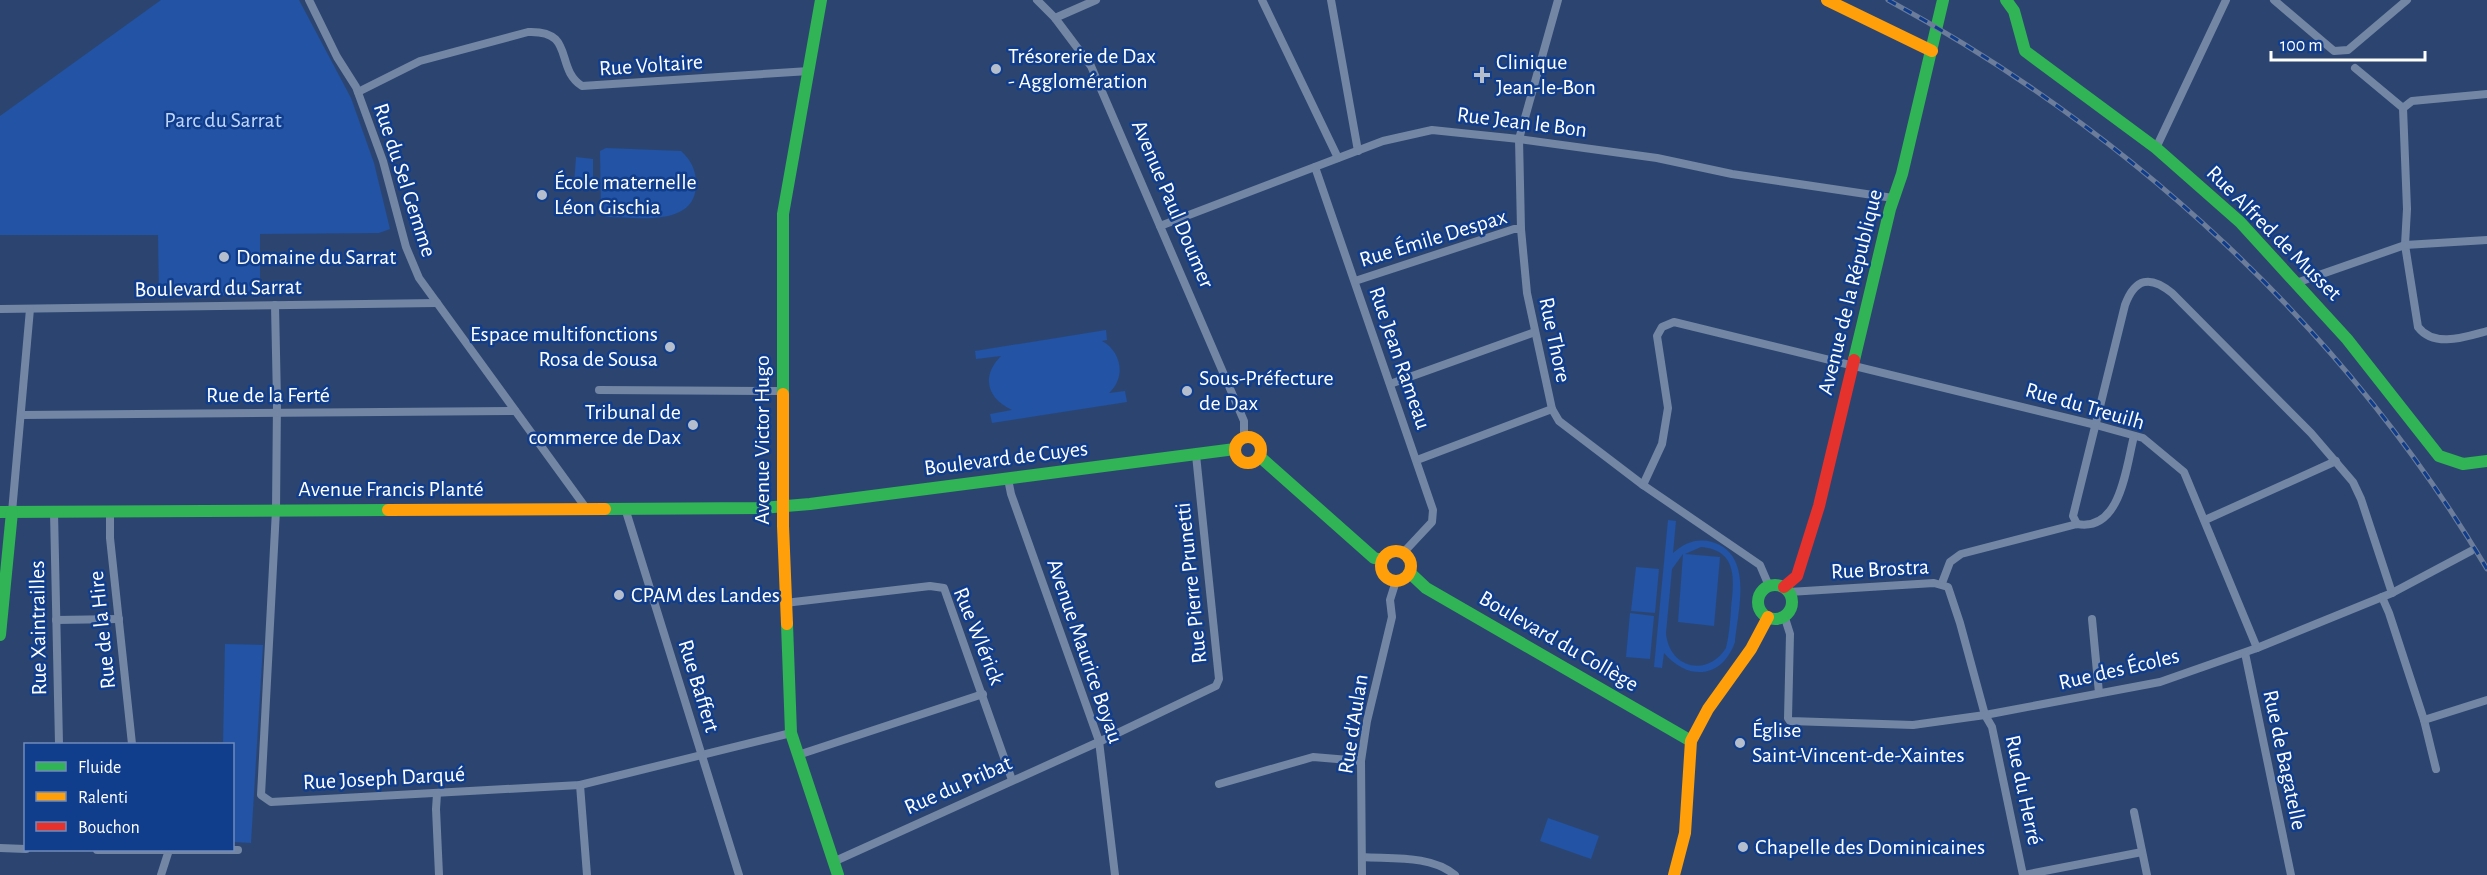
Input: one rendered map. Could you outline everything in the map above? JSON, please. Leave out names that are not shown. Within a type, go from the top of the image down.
[{"type":"street","name":"Rue du Sel Gemme","points":[[309,0],[358,92],[383,161],[418,278],[586,508]]},
{"type":"street","name":"Avenue Victor Hugo","points":[[821,0],[783,214],[783,507],[791,733],[837,875]]},
{"type":"street","name":"Avenue Paul Doumer","points":[[1037,0],[1055,18],[1091,66],[1244,422],[1244,438]]},
{"type":"street","points":[[1055,18],[1096,0]]},
{"type":"street","points":[[1262,0],[1338,158]]},
{"type":"street","points":[[1331,0],[1358,151]]},
{"type":"street","name":"Rue Thore","points":[[1558,0],[1519,139],[1521,229],[1527,293],[1552,409],[1560,421],[1643,485],[1760,565],[1769,586]]},
{"type":"street","points":[[1827,0],[1932,51]]},
{"type":"street","name":"Avenue de la République","points":[[1786,590],[1802,565],[1835,441],[1943,0]]},
{"type":"street","name":"Rue Alfred de Musset","points":[[2006,0],[2014,11],[2025,51],[2156,148],[2240,222],[2347,339],[2439,456],[2454,464],[2467,465],[2487,461]]},
{"type":"street","points":[[2156,148],[2226,0]]},
{"type":"street","points":[[2274,0],[2334,51],[2341,52],[2348,50],[2407,0]]},
{"type":"street","name":"Rue Voltaire","points":[[358,92],[420,61],[528,32],[543,31],[553,35],[558,41],[571,75],[582,86],[809,71]]},
{"type":"street","points":[[2355,68],[2403,108],[2407,209],[2405,245],[2418,327],[2430,338],[2439,339],[2466,337],[2487,331]]},
{"type":"street","points":[[2403,108],[2412,101],[2487,93]]},
{"type":"street","name":"Rue Jean le Bon","points":[[1160,226],[1338,158],[1410,133],[1432,130],[1519,139],[1657,158],[1732,174],[1893,198]]},
{"type":"street","name":"Rue Jean Rameau","points":[[1315,167],[1433,510],[1432,522],[1403,552]]},
{"type":"street","name":"Rue Émile Despax","points":[[1354,281],[1514,229],[1521,229]]},
{"type":"street","points":[[2296,283],[2405,245],[2487,240]]},
{"type":"street","points":[[2077,524],[2073,516],[2125,305],[2131,288],[2150,281],[2160,284],[2172,293],[2336,460],[2353,482],[2361,499],[2392,593]]},
{"type":"street","name":"Boulevard du Sarrat","points":[[0,309],[437,303]]},
{"type":"street","points":[[275,305],[276,510]]},
{"type":"street","points":[[0,635],[6,512],[21,415],[30,309]]},
{"type":"street","name":"Rue du Treuilh","points":[[1643,485],[1662,444],[1668,408],[1657,336],[1662,327],[1674,322],[2096,425],[2143,438],[2184,472],[2257,648]]},
{"type":"street","points":[[1390,384],[1535,332]]},
{"type":"street","points":[[600,390],[783,391]]},
{"type":"street","points":[[1417,460],[1552,409]]},
{"type":"street","name":"Rue de la Ferté","points":[[21,415],[515,411]]},
{"type":"street","points":[[1942,584],[1950,562],[1961,554],[2077,524],[2086,526],[2097,524],[2112,510],[2118,496],[2134,436]]},
{"type":"street","points":[[1244,438],[1252,438],[1259,443],[1259,456],[1253,462],[1244,462],[1237,458],[1235,449],[1237,442],[1244,438]]},
{"type":"street","name":"Boulevard de Cuyes","points":[[783,507],[1235,449]]},
{"type":"street","name":"Rue Pierre Prunetti","points":[[1099,741],[1213,688],[1218,683],[1196,455]]},
{"type":"street","points":[[1259,456],[1374,558],[1383,560]]},
{"type":"street","points":[[2205,520],[2336,460]]},
{"type":"street","name":"Avenue Maurice Boyau","points":[[1008,479],[1011,494],[1099,741],[1115,875]]},
{"type":"street","name":"Avenue Francis Planté","points":[[6,512],[783,507]]},
{"type":"street","name":"Rue Baffert","points":[[625,508],[739,875]]},
{"type":"street","name":"Rue Joseph Darqué","points":[[276,510],[261,795],[270,802],[580,785],[791,733]]},
{"type":"street","name":"Rue de la Hire","points":[[110,511],[110,538],[132,743]]},
{"type":"street","name":"Rue Xaintrailles","points":[[54,512],[59,743]]},
{"type":"street","name":"Rue des Écoles","points":[[1784,615],[1790,634],[1788,718],[1791,721],[1913,725],[1985,715],[2160,682],[2245,653],[2392,593],[2471,551]]},
{"type":"street","points":[[1403,552],[1410,559],[1410,573],[1404,579],[1395,581],[1383,574],[1383,560],[1389,553],[1403,552]]},
{"type":"street","name":"Boulevard du Collège","points":[[1410,573],[1426,588],[1691,741]]},
{"type":"street","name":"Rue d'Aulan","points":[[1362,875],[1361,761],[1367,720],[1392,617],[1390,600],[1395,581]]},
{"type":"street","name":"Rue Brostra","points":[[1786,590],[1942,584],[1948,587],[1985,715]]},
{"type":"street","name":"Rue Wlérick","points":[[785,603],[939,586],[947,592],[1012,780]]},
{"type":"street","points":[[1769,586],[1786,590],[1792,602],[1784,615],[1776,618],[1763,614],[1758,604],[1760,593],[1769,586]]},
{"type":"street","points":[[2382,597],[2424,720],[2436,769]]},
{"type":"street","points":[[1674,875],[1685,833],[1691,741],[1704,715],[1762,632],[1767,617]]},
{"type":"street","points":[[56,620],[119,619]]},
{"type":"street","points":[[2092,619],[2099,693]]},
{"type":"street","name":"Rue de Bagatelle","points":[[2245,653],[2291,875]]},
{"type":"street","points":[[798,755],[983,694]]},
{"type":"street","points":[[2424,720],[2487,700]]},
{"type":"street","name":"Rue du Herré","points":[[1985,715],[1992,728],[2023,875]]},
{"type":"street","name":"Rue du Pribat","points":[[833,861],[1099,741]]},
{"type":"street","points":[[1219,784],[1313,757],[1361,761]]},
{"type":"street","points":[[580,785],[587,875]]},
{"type":"street","points":[[437,794],[439,875]]},
{"type":"street","points":[[2134,812],[2147,875]]},
{"type":"street","points":[[0,848],[24,849]]},
{"type":"street","points":[[161,875],[169,851]]},
{"type":"street","points":[[2023,875],[2142,852]]},
{"type":"street","points":[[1362,857],[1426,862],[1443,867],[1455,875]]},
{"type":"green space","name":"Parc du Sarrat","points":[[161,0],[299,0],[351,98],[374,163],[390,229],[379,233],[260,234],[260,295],[159,296],[158,235],[0,235],[0,116]]},
{"type":"green space","points":[[606,148],[681,151],[688,158],[694,170],[696,184],[693,198],[686,208],[662,217],[606,217],[601,212],[600,151]]},
{"type":"green space","points":[[576,157],[593,159],[593,187],[591,189],[576,189],[574,186]]},
{"type":"green space","points":[[1106,330],[1107,340],[1102,341],[1114,352],[1120,373],[1109,393],[1125,391],[1127,402],[992,423],[990,414],[1012,410],[997,400],[990,387],[990,372],[1001,356],[976,359],[975,351]]},
{"type":"green space","points":[[1668,520],[1676,521],[1673,553],[1686,544],[1701,541],[1712,542],[1725,548],[1734,558],[1739,571],[1740,600],[1735,642],[1722,663],[1704,672],[1694,672],[1673,662],[1664,653],[1662,668],[1654,667]],"holes":[[[1701,547],[1713,549],[1728,561],[1733,579],[1727,643],[1726,648],[1718,657],[1709,663],[1699,666],[1690,665],[1681,661],[1674,654],[1666,633],[1672,569],[1683,554],[1678,622],[1714,626],[1720,557],[1685,554]]]},
{"type":"green space","points":[[1636,567],[1659,569],[1655,613],[1631,611]]},
{"type":"green space","points":[[1630,613],[1654,616],[1650,659],[1626,657]]},
{"type":"green space","points":[[225,644],[263,645],[251,843],[234,842],[234,743],[223,743]]},
{"type":"green space","points":[[1548,818],[1599,836],[1591,859],[1540,841]]},
{"type":"railway","points":[[1888,0],[1978,53],[2065,111],[2147,175],[2226,244],[2299,319],[2368,398],[2430,481],[2487,569]]},
{"type":"traffic: fast","points":[[783,394],[783,214],[821,0]]},
{"type":"traffic: fast","points":[[1854,360],[1890,209],[1902,174],[1943,0]]},
{"type":"traffic: fast","points":[[2006,0],[2014,11],[2025,51],[2156,148],[2240,222],[2347,339],[2439,456],[2463,464],[2487,461]]},
{"type":"traffic: fast","points":[[605,509],[761,508],[810,504],[1235,449]]},
{"type":"traffic: fast","points":[[1259,456],[1374,558],[1383,560]]},
{"type":"traffic: fast","points":[[0,512],[388,510]]},
{"type":"traffic: fast","points":[[0,635],[12,512]]},
{"type":"traffic: fast","points":[[1410,573],[1426,588],[1691,741]]},
{"type":"traffic: fast","points":[[1775,585],[1787,590],[1792,602],[1787,614],[1775,619],[1763,614],[1758,602],[1763,590],[1775,585]]},
{"type":"traffic: fast","points":[[787,624],[791,733],[838,875]]},
{"type":"traffic: slow","points":[[1827,0],[1932,51]]},
{"type":"traffic: slow","points":[[783,394],[783,526],[787,624]]},
{"type":"traffic: slow","points":[[1248,437],[1257,441],[1261,450],[1257,459],[1248,463],[1239,459],[1235,450],[1239,441],[1248,437]]},
{"type":"traffic: slow","points":[[388,510],[605,509]]},
{"type":"traffic: slow","points":[[1396,551],[1407,555],[1411,566],[1407,577],[1396,581],[1385,577],[1381,566],[1385,555],[1396,551]]},
{"type":"traffic: slow","points":[[1674,875],[1685,833],[1691,741],[1708,709],[1751,649],[1768,617]]},
{"type":"traffic: jam","points":[[1784,587],[1797,576],[1819,506],[1854,360]]},
{"type":"place","name":"Trésorerie de Dax - Agglomération","points":[[996,69]]},
{"type":"place","name":"Clinique Jean-le-Bon","points":[[1482,75]]},
{"type":"place","name":"École maternelle Léon Gischia","points":[[542,195]]},
{"type":"place","name":"Domaine du Sarrat","points":[[224,257]]},
{"type":"place","name":"Espace multifonctions Rosa de Sousa","points":[[670,347]]},
{"type":"place","name":"Sous-Préfecture de Dax","points":[[1187,391]]},
{"type":"place","name":"Tribunal de commerce de Dax","points":[[693,425]]},
{"type":"place","name":"CPAM des Landes","points":[[619,595]]},
{"type":"place","name":"Église Saint-Vincent-de-Xaintes","points":[[1740,743]]},
{"type":"place","name":"Chapelle des Dominicaines","points":[[1743,847]]}]
